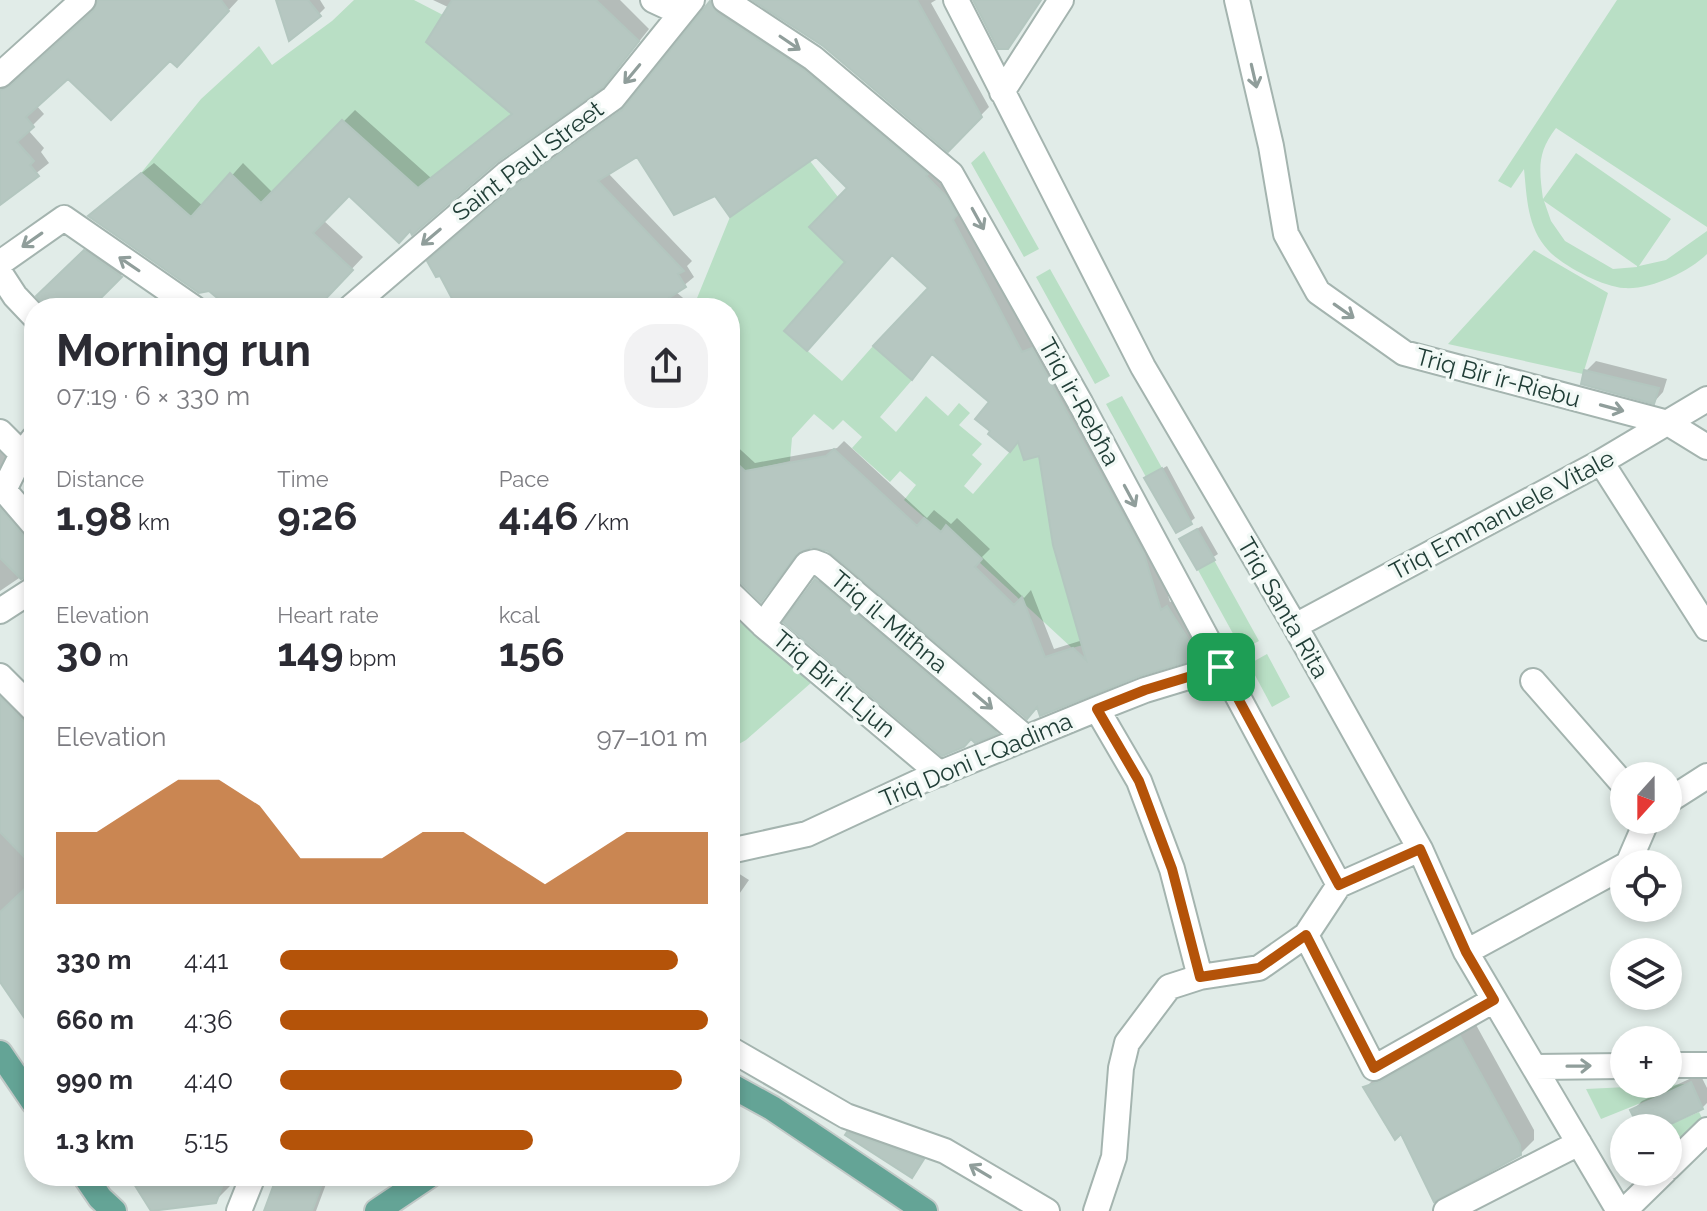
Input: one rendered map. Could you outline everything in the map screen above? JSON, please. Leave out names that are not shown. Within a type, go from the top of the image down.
[{"type":"main road","points":[[0,1053],[24,1088]]},
{"type":"main road","points":[[740,1090],[772,1108],[925,1211]]},
{"type":"main road","points":[[92,1186],[114,1211]]},
{"type":"main road","points":[[377,1211],[414,1186]]},
{"type":"street","points":[[0,75],[83,0]]},
{"type":"street","points":[[653,0],[686,6]]},
{"type":"street","name":"Triq ir-Rebħa","points":[[725,0],[813,58],[951,174],[1081,404],[1339,885]]},
{"type":"street","name":"Triq Santa Rita","points":[[956,0],[1143,367],[1295,626],[1420,849],[1466,952],[1621,1211]]},
{"type":"street","points":[[1002,92],[1061,0]]},
{"type":"street","name":"Triq Bir ir-Riebu","points":[[1237,0],[1271,146],[1286,234],[1318,292],[1404,353],[1668,423],[1707,447]]},
{"type":"street","name":"Saint Paul Street","points":[[362,298],[506,174],[613,98],[686,6]]},
{"type":"street","points":[[0,263],[64,218],[180,298]]},
{"type":"street","points":[[0,273],[24,305]]},
{"type":"street","name":"Triq Emmanuele Vitale","points":[[1295,626],[1601,462],[1707,399]]},
{"type":"street","points":[[0,432],[24,444]]},
{"type":"street","points":[[24,453],[4,490],[24,513]]},
{"type":"street","points":[[1601,462],[1707,628]]},
{"type":"street","name":"Triq il-Mitħna","points":[[763,625],[807,564],[814,562],[822,565],[1026,738]]},
{"type":"street","points":[[0,611],[24,595]]},
{"type":"street","name":"Triq Bir il-Ljun","points":[[740,603],[940,774]]},
{"type":"street","name":"Triq Doni l-Qadima","points":[[740,849],[807,834],[940,774],[1097,709],[1145,690],[1221,667]]},
{"type":"street","points":[[0,676],[24,700]]},
{"type":"street","points":[[1533,681],[1610,769]]},
{"type":"street","points":[[1097,709],[1139,781],[1172,869],[1200,977]]},
{"type":"street","points":[[1682,792],[1707,776]]},
{"type":"street","points":[[1096,1211],[1114,1157],[1121,1068],[1127,1043],[1169,987],[1200,977],[1259,968],[1306,935],[1339,885],[1420,849]]},
{"type":"street","points":[[1466,952],[1610,874]]},
{"type":"street","points":[[1306,935],[1374,1068],[1494,1000]]},
{"type":"street","points":[[740,1055],[846,1116],[945,1151],[1047,1211]]},
{"type":"street","points":[[1682,1065],[1707,1065]]},
{"type":"street","points":[[1535,1067],[1610,1066]]},
{"type":"street","points":[[1682,1154],[1707,1130]]},
{"type":"street","points":[[1446,1211],[1579,1143]]},
{"type":"street","points":[[239,1211],[249,1186]]},
{"type":"street","points":[[1621,1211],[1648,1186]]},
{"type":"green space","points":[[354,0],[414,0],[443,15],[427,42],[512,114],[418,188],[342,120],[261,203],[230,173],[191,217],[141,173],[201,99],[259,46],[272,65],[332,21]]},
{"type":"green space","points":[[1617,0],[1707,0],[1707,227],[1556,128],[1545,145],[1540,170],[1543,199],[1576,153],[1671,219],[1639,266],[1666,260],[1707,231],[1707,254],[1699,261],[1668,278],[1634,288],[1615,287],[1594,279],[1562,262],[1541,241],[1529,212],[1524,169],[1511,188],[1498,181]],"holes":[[[1544,201],[1637,266],[1613,269],[1565,241],[1551,221]]]},
{"type":"green space","points":[[984,151],[1039,249],[1024,257],[971,163]]},
{"type":"green space","points":[[810,161],[838,197],[809,227],[846,262],[785,331],[842,381],[873,346],[912,380],[880,417],[896,432],[926,396],[948,416],[959,403],[970,413],[959,425],[982,444],[972,455],[982,464],[964,486],[973,494],[1018,442],[1024,460],[1044,455],[1052,538],[1083,645],[1072,648],[979,562],[982,558],[947,526],[941,532],[904,500],[916,485],[900,471],[890,482],[852,448],[862,437],[843,420],[833,430],[814,414],[792,438],[790,461],[745,471],[740,466],[740,298],[697,298],[730,217]]},
{"type":"green space","points":[[1534,250],[1608,293],[1583,374],[1448,344]]},
{"type":"green space","points":[[1050,269],[1110,376],[1095,384],[1036,277]]},
{"type":"green space","points":[[1122,396],[1162,468],[1146,477],[1106,404]]},
{"type":"green space","points":[[1214,560],[1259,641],[1242,650],[1198,570]]},
{"type":"green space","points":[[740,622],[812,682],[740,743]]},
{"type":"green space","points":[[1267,654],[1290,697],[1272,707],[1249,664]]},
{"type":"green space","points":[[1610,1088],[1610,1098],[1653,1098],[1601,1119],[1586,1089]]},
{"type":"green space","points":[[1699,1112],[1703,1120],[1682,1140],[1682,1119]]},
{"type":"building","points":[[98,0],[221,0],[229,11],[177,67],[170,61],[111,120],[68,79],[26,117],[34,127],[17,142],[34,161],[30,165],[39,176],[0,205],[0,90],[10,86],[93,11]]},
{"type":"building","points":[[276,0],[308,0],[321,16],[289,41]]},
{"type":"building","points":[[452,0],[596,0],[639,41],[603,87],[497,162],[399,243],[349,196],[313,233],[353,270],[326,298],[217,298],[209,291],[199,293],[88,216],[141,173],[191,217],[230,173],[261,203],[342,120],[418,188],[512,114],[426,42]]},
{"type":"building","points":[[752,0],[917,0],[982,117],[948,152],[823,46]]},
{"type":"building","points":[[973,0],[1041,0],[1008,49],[998,49]]},
{"type":"building","points":[[710,1],[717,13],[804,70],[928,174],[926,176],[948,198],[957,215],[953,220],[1022,352],[1032,348],[1144,554],[1161,610],[1167,606],[1200,658],[1140,676],[1040,716],[1037,707],[1027,719],[828,551],[811,547],[796,555],[761,602],[740,582],[740,466],[745,471],[826,456],[834,449],[917,526],[924,518],[941,532],[946,525],[982,559],[975,567],[1014,605],[1022,597],[1045,657],[1073,648],[1086,660],[1053,545],[1039,456],[1024,460],[1018,442],[1010,452],[988,434],[990,431],[975,419],[989,402],[932,354],[912,380],[873,346],[928,288],[892,255],[807,351],[784,331],[845,262],[809,227],[847,188],[816,157],[730,217],[715,196],[674,215],[637,157],[598,181],[684,271],[678,274],[686,287],[669,298],[452,298],[440,276],[436,277],[427,261],[515,186],[622,110]]},
{"type":"building","points":[[84,250],[122,277],[101,298],[36,296]]},
{"type":"building","points":[[1584,370],[1659,388],[1654,404],[1581,384]]},
{"type":"building","points":[[1162,468],[1192,524],[1176,533],[1144,478]]},
{"type":"building","points":[[0,508],[24,536],[24,578],[21,579],[0,558]]},
{"type":"building","points":[[1197,529],[1215,560],[1197,570],[1179,539]]},
{"type":"building","points":[[815,579],[998,734],[975,743],[971,739],[964,747],[942,756],[783,622]]},
{"type":"building","points":[[0,697],[24,721],[24,857],[0,832]]},
{"type":"building","points":[[24,889],[24,1017],[0,982],[0,912]]},
{"type":"building","points":[[1460,1036],[1520,1145],[1521,1155],[1434,1202],[1401,1134],[1395,1140],[1363,1087],[1381,1081]]},
{"type":"building","points":[[1691,1082],[1703,1109],[1682,1119],[1682,1114],[1632,1114],[1630,1110],[1656,1098],[1682,1098],[1682,1086]]},
{"type":"building","points":[[847,1132],[924,1159],[912,1178],[845,1135]]},
{"type":"building","points":[[135,1186],[222,1186],[216,1203],[151,1211]]},
{"type":"building","points":[[273,1186],[321,1186],[312,1211],[264,1211]]},
{"type":"route","points":[[1221,667],[1339,885],[1420,849],[1466,952],[1494,1000],[1374,1068],[1306,935],[1259,968],[1200,977],[1172,869],[1139,781],[1097,709],[1145,690],[1221,667]]}]
